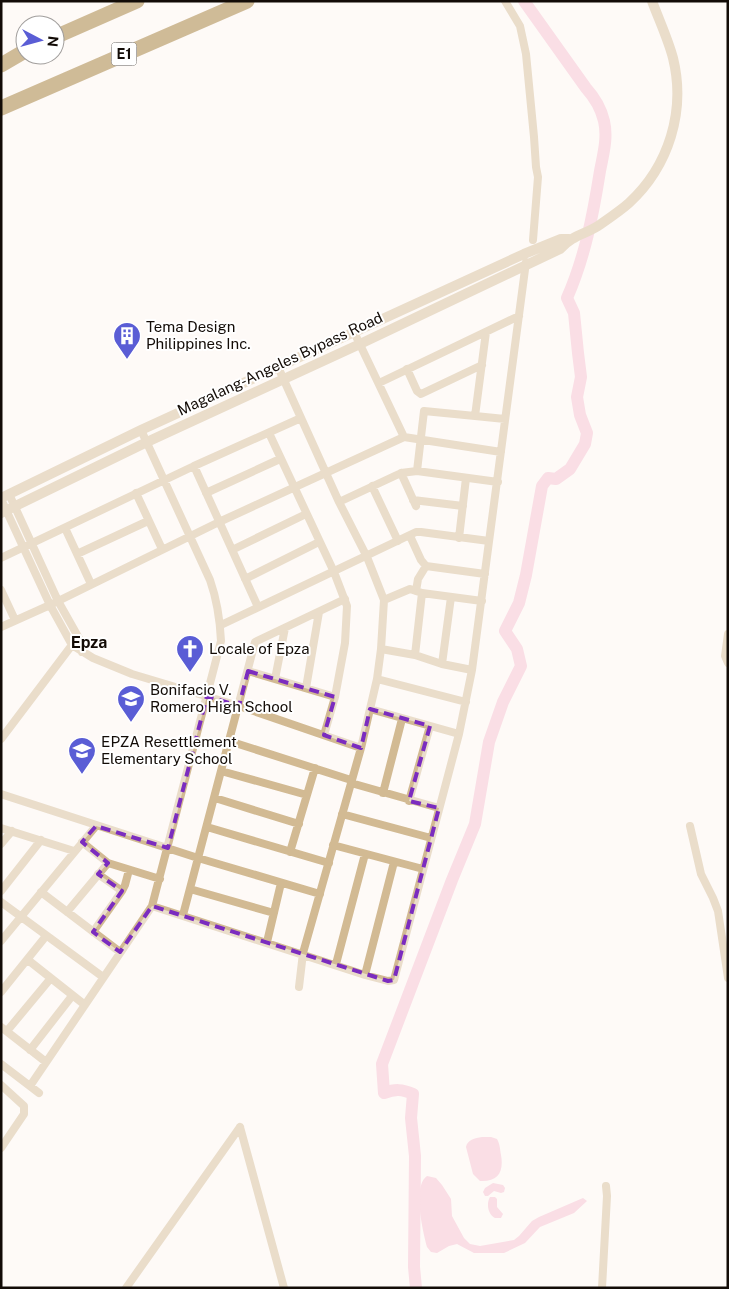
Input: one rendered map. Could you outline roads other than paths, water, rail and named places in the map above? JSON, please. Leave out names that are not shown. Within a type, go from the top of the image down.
[{"type":"highway","points":[[65,33],[137,1]]},
{"type":"highway","name":"E1","points":[[1,108],[247,1]]},
{"type":"highway","points":[[1,65],[15,57]]},
{"type":"street","points":[[504,1],[520,26],[526,54],[538,177],[533,240]]},
{"type":"street","name":"Magalang-Angeles Bypass Road","points":[[4,497],[142,430],[524,254],[560,239],[571,238],[598,226],[628,204],[647,184],[659,166],[672,135],[679,94],[673,56],[652,1]]},
{"type":"street","name":"Magalang-Angeles Bypass Road","points":[[7,511],[147,442],[284,380],[560,249],[571,238]]},
{"type":"street","points":[[152,906],[365,974],[388,981],[394,980],[459,734],[472,670],[527,264],[524,254]]},
{"type":"street","points":[[379,382],[519,316]]},
{"type":"street","points":[[354,332],[404,437]]},
{"type":"street","points":[[476,416],[486,332]]},
{"type":"street","points":[[407,369],[421,394],[482,365]]},
{"type":"street","points":[[278,367],[339,502],[368,557],[384,600],[377,679],[361,748],[303,954],[299,988]]},
{"type":"street","points":[[417,471],[424,411],[505,419]]},
{"type":"street","points":[[1,558],[136,493],[301,418]]},
{"type":"street","points":[[30,1086],[152,906],[218,658],[221,625],[217,602],[210,580],[142,430]]},
{"type":"street","points":[[269,433],[345,599],[345,642],[335,697],[324,735]]},
{"type":"street","points":[[1,627],[219,522],[404,437],[501,452]]},
{"type":"street","points":[[206,493],[280,459]]},
{"type":"street","points":[[194,466],[258,607]]},
{"type":"street","points":[[339,502],[401,473],[417,471],[498,482]]},
{"type":"street","points":[[401,473],[415,503],[463,506]]},
{"type":"street","points":[[459,538],[466,478]]},
{"type":"street","points":[[372,486],[398,541]]},
{"type":"street","points":[[136,493],[162,550]]},
{"type":"street","points":[[4,497],[7,511],[28,546],[72,645],[93,658],[132,674],[239,706],[361,748]]},
{"type":"street","points":[[232,550],[306,514]]},
{"type":"street","points":[[77,554],[148,521]]},
{"type":"street","points":[[65,528],[91,584]]},
{"type":"street","points":[[221,625],[368,557],[398,541],[421,532],[489,542]]},
{"type":"street","points":[[410,536],[421,560],[426,566],[485,574]]},
{"type":"street","points":[[245,579],[319,542]]},
{"type":"street","points":[[415,655],[419,592],[418,579],[426,566]]},
{"type":"street","points":[[384,600],[408,589],[482,601]]},
{"type":"street","points":[[1,591],[16,620]]},
{"type":"street","points":[[442,664],[451,597]]},
{"type":"street","points":[[183,915],[255,642],[345,599]]},
{"type":"street","points":[[54,603],[80,640],[82,652]]},
{"type":"street","points":[[306,688],[319,612]]},
{"type":"street","points":[[275,679],[285,628]]},
{"type":"street","points":[[726,659],[728,634]]},
{"type":"street","points":[[1,739],[72,645],[80,640]]},
{"type":"street","points":[[381,649],[415,655],[442,664],[472,670]]},
{"type":"street","points":[[248,671],[335,697]]},
{"type":"street","points":[[377,679],[466,702]]},
{"type":"street","points":[[370,709],[459,734]]},
{"type":"street","points":[[383,793],[402,719]]},
{"type":"street","points":[[409,800],[430,726]]},
{"type":"street","points":[[229,741],[315,768],[383,793],[439,808]]},
{"type":"street","points":[[290,852],[315,768]]},
{"type":"street","points":[[221,771],[306,795]]},
{"type":"street","points":[[2,795],[198,858],[320,894]]},
{"type":"street","points":[[215,798],[299,824]]},
{"type":"street","points":[[342,814],[431,838]]},
{"type":"street","points":[[1,941],[96,826]]},
{"type":"street","points":[[690,826],[701,874],[716,904],[728,978]]},
{"type":"street","points":[[207,827],[329,863]]},
{"type":"street","points":[[1,828],[74,851]]},
{"type":"street","points":[[1,844],[12,832]]},
{"type":"street","points":[[1,891],[41,840]]},
{"type":"street","points":[[82,842],[108,863],[160,879]]},
{"type":"street","points":[[334,845],[423,869]]},
{"type":"street","points":[[336,964],[365,854]]},
{"type":"street","points":[[365,974],[394,862]]},
{"type":"street","points":[[67,912],[108,863]]},
{"type":"street","points":[[93,932],[122,892],[129,870]]},
{"type":"street","points":[[98,874],[122,892]]},
{"type":"street","points":[[267,942],[281,883]]},
{"type":"street","points":[[190,889],[274,913]]},
{"type":"street","points":[[41,892],[120,952]]},
{"type":"street","points":[[1,902],[104,977]]},
{"type":"street","points":[[1,992],[46,936]]},
{"type":"street","points":[[28,960],[85,1005]]},
{"type":"street","points":[[46,1062],[4,1029],[51,978]]},
{"type":"street","points":[[30,1050],[72,996]]},
{"type":"street","points":[[1,1064],[39,1093]]},
{"type":"street","points":[[1,1085],[21,1102],[25,1109],[24,1114],[1,1148]]},
{"type":"street","points":[[126,1288],[240,1127],[284,1288]]},
{"type":"street","points":[[602,1288],[606,1186]]},
{"type":"waterway","points":[[416,1288],[414,1267],[415,1156],[411,1118],[413,1094],[398,1090],[384,1093],[382,1064],[475,824],[489,742],[503,702],[521,666],[517,649],[505,631],[519,603],[542,486],[548,478],[556,479],[570,469],[585,444],[587,433],[580,415],[577,397],[581,377],[574,313],[567,298],[584,251],[591,220],[605,146],[605,127],[595,99],[524,1]]},
{"type":"place","name":"Tema Design Philippines Inc.","points":[[127,360]]},
{"type":"place","name":"Locale of Epza","points":[[190,673]]},
{"type":"place","name":"Bonifacio V. Romero High School","points":[[131,723]]},
{"type":"place","name":"EPZA Resettlement Elementary School","points":[[82,775]]},
{"type":"district","name":"Epza","points":[[89,642]]}]
